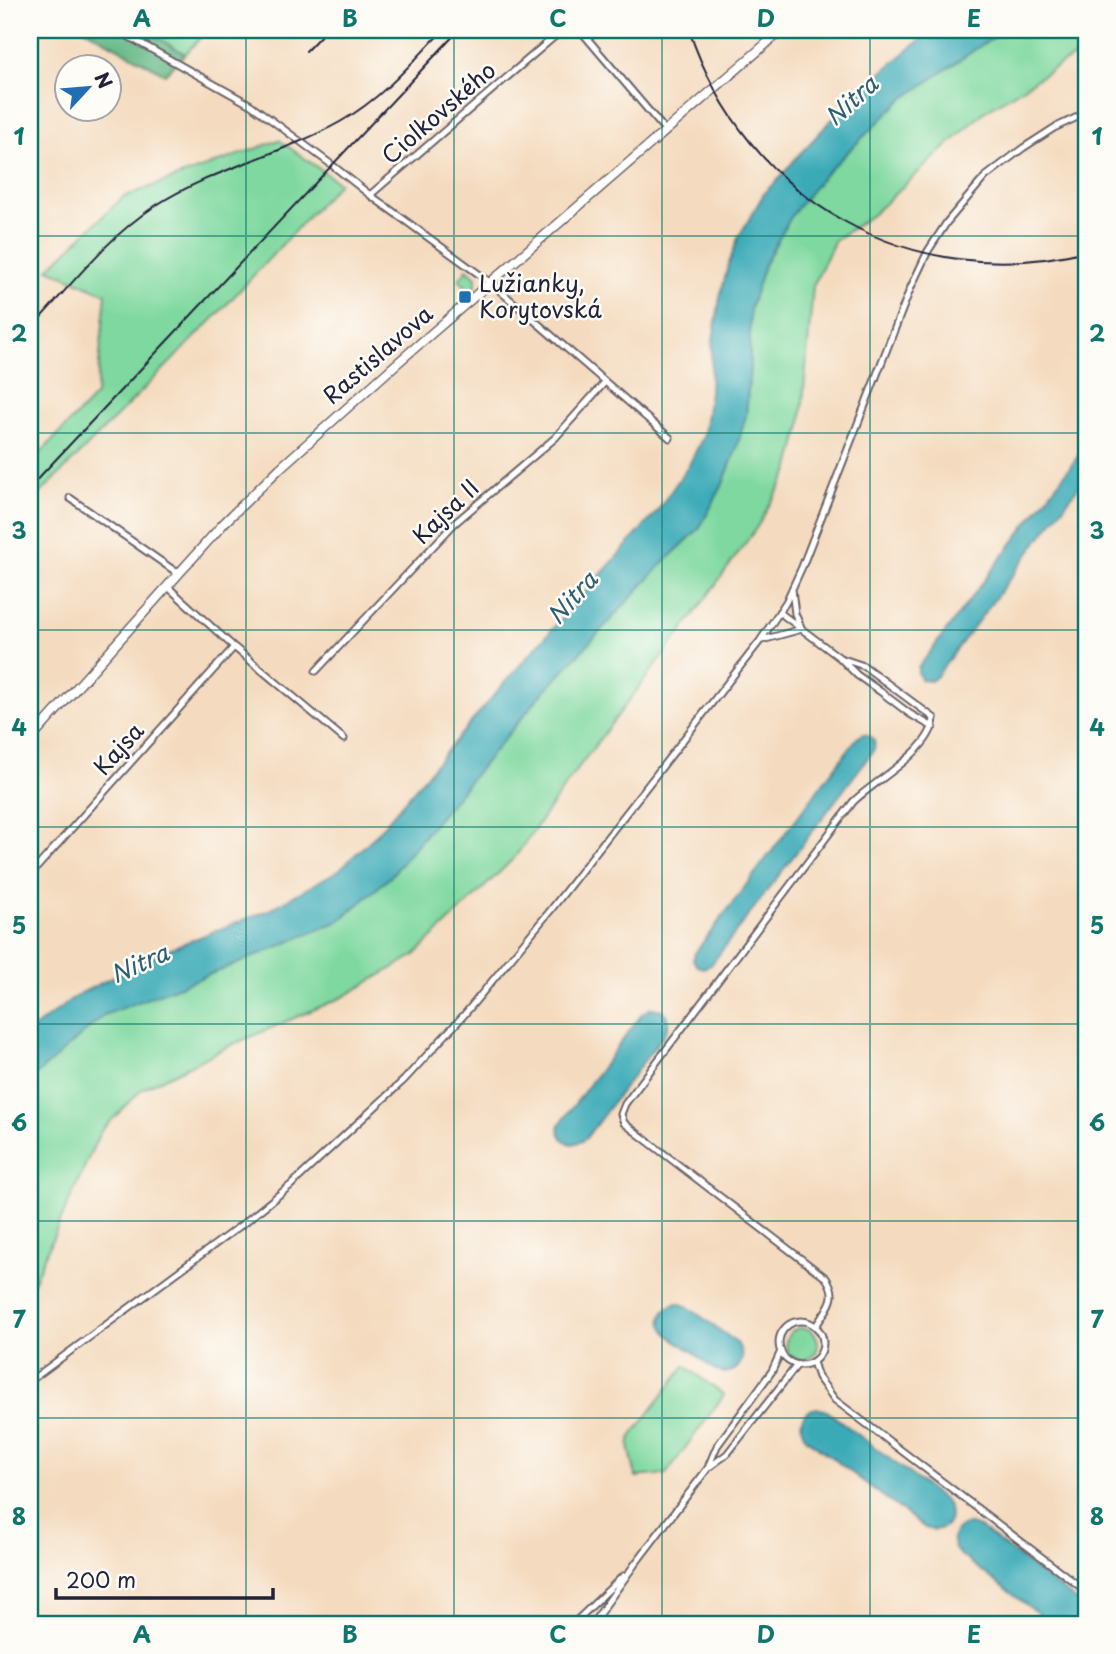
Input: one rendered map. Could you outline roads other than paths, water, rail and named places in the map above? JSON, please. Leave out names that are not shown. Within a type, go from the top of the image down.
[{"type":"street","points":[[117,30],[251,104],[491,283],[670,438]]},
{"type":"street","name":"Ciolkovského","points":[[370,195],[562,30]]},
{"type":"street","points":[[580,30],[665,130]]},
{"type":"street","name":"Rastislavova","points":[[30,740],[224,523],[280,468],[782,30]]},
{"type":"street","points":[[30,1381],[244,1223],[300,1177],[404,1080],[464,1015],[550,911],[760,641],[779,612],[792,589],[817,530],[911,287],[928,251],[947,222],[985,177],[1054,128],[1086,113]]},
{"type":"street","name":"Kajsa II","points":[[316,671],[454,523],[555,438],[605,382]]},
{"type":"street","points":[[70,498],[179,574]]},
{"type":"street","points":[[168,587],[234,647],[344,739]]},
{"type":"street","points":[[792,589],[795,614],[802,629]]},
{"type":"street","points":[[779,612],[840,658],[857,675],[910,714],[933,727]]},
{"type":"street","points":[[760,641],[802,629]]},
{"type":"street","name":"Kajsa","points":[[30,875],[234,647]]},
{"type":"street","points":[[816,1326],[833,1298],[832,1287],[827,1278],[624,1123],[621,1114],[640,1083],[853,802],[866,789],[912,756],[933,727],[933,718],[888,683],[864,666],[840,658]]},
{"type":"street","points":[[798,1321],[816,1326],[823,1341],[819,1357],[805,1365],[790,1362],[781,1351],[779,1341],[782,1332],[798,1321]]},
{"type":"street","points":[[592,1624],[708,1468],[717,1447],[772,1371],[781,1351]]},
{"type":"street","points":[[813,1362],[818,1377],[835,1400],[1086,1591]]},
{"type":"street","points":[[708,1468],[727,1454],[797,1365]]},
{"type":"street","points":[[573,1624],[635,1564]]},
{"type":"street","points":[[30,1616],[41,1624]]},
{"type":"water","name":"Nitra","points":[[937,30],[1006,30],[900,101],[823,176],[792,215],[764,265],[750,309],[750,367],[746,415],[722,486],[699,529],[664,562],[539,697],[390,877],[339,921],[104,1015],[36,1075],[30,1088],[30,1031],[79,994],[164,951],[269,910],[339,870],[374,837],[506,681],[656,513],[689,465],[704,435],[710,392],[712,346],[720,297],[738,238],[765,192],[857,93],[920,40]]},
{"type":"water","points":[[1086,446],[1086,477],[936,677],[931,681],[922,680],[918,668]]},
{"type":"water","points":[[863,734],[873,740],[873,751],[711,965],[703,968],[697,966],[693,960],[695,953],[857,738]]},
{"type":"water","points":[[651,1008],[662,1010],[667,1015],[665,1033],[586,1138],[573,1144],[566,1141],[560,1134],[560,1124],[642,1014]]},
{"type":"water","points":[[678,1303],[688,1307],[737,1343],[742,1356],[736,1368],[726,1373],[717,1371],[667,1333],[662,1322],[663,1313],[668,1307]]},
{"type":"water","points":[[817,1408],[827,1411],[945,1501],[950,1513],[947,1524],[939,1529],[925,1528],[806,1438],[802,1419],[807,1412]]},
{"type":"water","points":[[969,1524],[979,1527],[1086,1608],[1086,1624],[1052,1624],[958,1553],[953,1543],[954,1535],[959,1528]]},
{"type":"railway","points":[[306,51],[326,30]]},
{"type":"railway","points":[[30,329],[104,248],[137,219],[177,193],[317,134],[355,113],[395,80],[443,30]]},
{"type":"railway","points":[[30,487],[459,30]]},
{"type":"railway","points":[[689,30],[715,90],[750,142],[794,186],[843,221],[899,245],[958,259],[1021,261],[1086,251]]},
{"type":"place","name":"Lužianky, Korytovská","points":[[465,297]]}]
